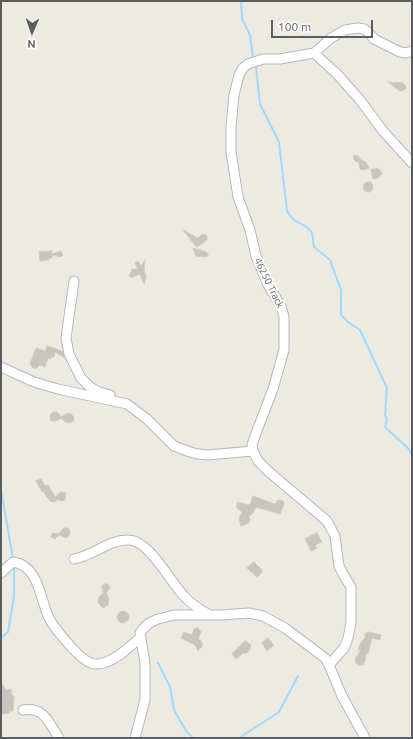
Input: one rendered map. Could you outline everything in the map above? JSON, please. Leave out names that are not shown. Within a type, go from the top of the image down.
[{"type":"street","points":[[412,51],[406,53],[400,52],[374,39],[364,29],[358,28],[345,30],[331,38],[314,53],[337,74],[360,100],[383,131],[412,163]]},
{"type":"street","name":"46250 Track","points":[[253,451],[252,445],[273,389],[284,350],[284,317],[281,306],[268,285],[256,256],[250,230],[238,197],[231,152],[231,122],[234,95],[242,68],[248,64],[263,59],[286,58],[314,53]]},
{"type":"street","points":[[74,281],[66,338],[69,354],[82,378],[90,387],[99,392],[119,398],[147,419],[174,446],[190,452],[208,455],[253,451],[258,461],[327,521],[335,536],[339,566],[342,574],[351,587],[351,623],[348,638],[344,648],[329,666]]},
{"type":"street","points":[[1,367],[34,382],[58,389],[127,404]]},
{"type":"street","points":[[74,559],[85,556],[116,542],[130,540],[137,541],[146,548],[169,576],[182,595],[194,606],[210,615]]},
{"type":"street","points":[[1,573],[13,562],[20,563],[26,567],[33,575],[39,588],[48,617],[54,627],[78,653],[90,663],[99,664],[107,662],[126,650],[141,637]]},
{"type":"street","points":[[135,738],[145,700],[145,663],[140,633],[146,625],[168,616],[184,614],[210,615],[249,613],[263,616],[285,628],[325,658],[342,696],[365,738]]},
{"type":"street","points":[[23,710],[31,708],[41,712],[58,738]]},
{"type":"building","points":[[388,82],[403,83],[406,88],[400,91]]},
{"type":"building","points":[[354,155],[366,162],[369,168],[363,170],[360,169],[359,163],[354,160]]},
{"type":"building","points":[[377,168],[382,174],[378,178],[373,179],[371,170]]},
{"type":"building","points":[[371,182],[373,186],[373,189],[370,192],[363,189],[364,184]]},
{"type":"building","points":[[183,230],[198,238],[205,234],[207,236],[207,240],[197,247]]},
{"type":"building","points":[[193,248],[206,252],[208,256],[196,256]]},
{"type":"building","points":[[52,251],[52,254],[61,251],[63,255],[61,257],[52,255],[52,258],[49,258],[49,260],[40,261],[39,252]]},
{"type":"building","points":[[145,260],[144,271],[146,276],[144,284],[140,274],[131,278],[132,276],[129,277],[132,269],[138,269],[135,263],[138,261],[141,266]]},
{"type":"building","points":[[47,346],[62,351],[65,358],[55,352],[54,357],[51,357],[51,359],[48,358],[45,367],[40,365],[37,368],[33,368],[30,364],[36,348],[45,351]]},
{"type":"building","points":[[53,412],[57,412],[61,417],[68,413],[71,414],[74,420],[69,423],[65,422],[61,418],[56,421],[51,421],[50,416]]},
{"type":"building","points":[[41,479],[45,486],[48,485],[55,497],[61,492],[66,493],[65,500],[62,501],[56,499],[57,501],[50,501],[43,491],[42,492],[36,481]]},
{"type":"building","points":[[253,496],[275,504],[278,500],[283,501],[284,504],[280,514],[256,507],[253,513],[249,516],[249,523],[241,526],[239,518],[242,512],[237,508],[237,502],[250,505]]},
{"type":"building","points":[[64,528],[68,528],[70,531],[68,537],[65,538],[59,535],[55,539],[51,537],[52,533],[58,534]]},
{"type":"building","points":[[317,533],[322,542],[315,545],[317,548],[311,551],[305,539]]},
{"type":"building","points":[[254,562],[262,570],[257,577],[247,568]]},
{"type":"building","points":[[108,584],[110,588],[106,593],[109,598],[108,605],[103,608],[98,601],[99,597],[103,593],[102,586]]},
{"type":"building","points":[[123,611],[127,613],[129,617],[127,621],[123,623],[119,621],[117,617],[119,613]]},
{"type":"building","points":[[198,628],[201,632],[198,639],[203,645],[198,651],[195,645],[181,638],[184,632],[192,635],[194,629]]},
{"type":"building","points":[[369,632],[381,635],[380,640],[372,638],[368,654],[366,653],[365,661],[363,665],[359,665],[356,663],[355,659],[361,650],[358,650],[360,644],[365,638],[365,634]]},
{"type":"building","points":[[268,638],[274,645],[267,651],[262,643]]},
{"type":"building","points":[[245,641],[251,645],[250,650],[247,653],[243,653],[236,659],[232,654]]},
{"type":"building","points":[[1,682],[6,690],[11,689],[12,696],[14,696],[13,711],[9,711],[9,713],[1,714]]},
{"type":"waterway","points":[[241,1],[242,19],[250,35],[253,58]]},
{"type":"waterway","points":[[256,67],[260,104],[279,142],[287,211],[293,219],[310,230],[312,233],[314,247],[330,260],[341,290],[341,315],[360,330],[387,388],[385,415],[387,419],[385,427],[408,448],[412,455]]},
{"type":"waterway","points":[[1,489],[13,559]]},
{"type":"waterway","points":[[1,638],[8,632],[14,597],[14,565]]},
{"type":"waterway","points":[[158,663],[170,687],[174,710],[186,731],[193,738]]},
{"type":"waterway","points":[[239,738],[279,712],[298,676]]}]
